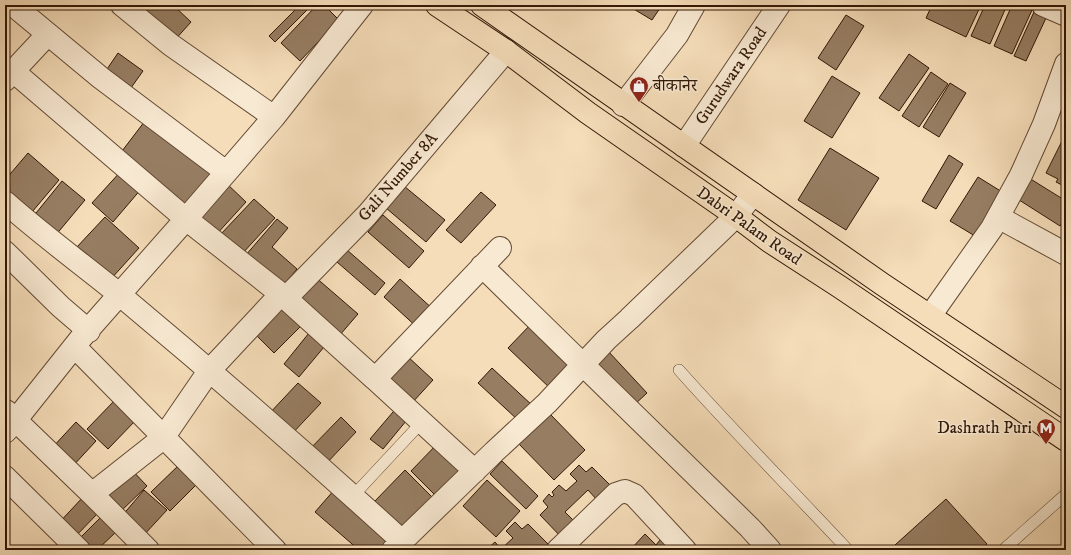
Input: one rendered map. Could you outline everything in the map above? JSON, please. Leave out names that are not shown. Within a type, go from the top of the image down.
[{"type":"main road","name":"Dabri Palam Road","points":[[437,5],[506,51],[588,113],[736,216],[769,241],[840,287],[1066,440]]},
{"type":"main road","name":"Dabri Palam Road","points":[[482,5],[623,105],[930,316],[1066,407]]},
{"type":"street","points":[[13,5],[101,78],[226,172]]},
{"type":"street","points":[[122,5],[171,45],[274,117]]},
{"type":"street","points":[[148,550],[92,494],[8,421],[89,331],[274,117],[362,5]]},
{"type":"street","points":[[623,105],[677,34],[694,5]]},
{"type":"street","name":"Gurudwara Road","points":[[684,146],[779,5]]},
{"type":"street","points":[[1043,5],[1066,15]]},
{"type":"street","points":[[48,34],[9,76],[283,296],[376,379],[475,471]]},
{"type":"street","name":"Gali Number 8A","points":[[92,494],[163,438],[209,371],[366,215],[506,51]]},
{"type":"street","points":[[930,316],[992,228],[998,217],[1044,124],[1066,64]]},
{"type":"street","points":[[5,202],[37,230],[120,295],[296,445],[352,496],[398,545],[547,403],[582,364],[736,216],[753,194]]},
{"type":"street","points":[[998,217],[1066,254]]},
{"type":"street","points":[[376,379],[500,248]]},
{"type":"street","points":[[5,252],[61,307],[89,331]]},
{"type":"street","points":[[482,266],[750,528],[770,550]]},
{"type":"street","points":[[75,347],[275,550]]},
{"type":"street","points":[[5,477],[79,550]]},
{"type":"street","points":[[558,550],[616,494],[625,491],[634,495],[685,550]]},
{"type":"lane","points":[[679,370],[724,421],[789,486],[848,550]]},
{"type":"lane","points":[[352,496],[422,422]]},
{"type":"lane","points":[[1003,550],[1066,494]]},
{"type":"building","points":[[149,5],[173,5],[191,22],[173,42],[141,13]]},
{"type":"building","points":[[300,5],[312,5],[275,42],[269,36]]},
{"type":"building","points":[[317,5],[324,5],[339,20],[300,61],[281,43]]},
{"type":"building","points":[[634,5],[662,5],[652,20],[632,8]]},
{"type":"building","points":[[932,5],[981,5],[966,37],[926,18]]},
{"type":"building","points":[[985,5],[1007,5],[990,44],[971,36]]},
{"type":"building","points":[[1012,5],[1020,5],[1032,10],[1012,54],[994,46]]},
{"type":"building","points":[[1034,12],[1046,18],[1026,61],[1014,56]]},
{"type":"building","points":[[846,15],[864,26],[836,70],[818,58]]},
{"type":"building","points":[[118,53],[143,71],[128,92],[103,75]]},
{"type":"building","points":[[909,54],[929,68],[899,111],[879,98]]},
{"type":"building","points":[[931,72],[948,84],[919,127],[902,116]]},
{"type":"building","points":[[832,76],[860,93],[832,138],[804,121]]},
{"type":"building","points":[[950,83],[966,93],[939,137],[923,127]]},
{"type":"building","points":[[148,117],[216,169],[187,207],[119,155]]},
{"type":"building","points":[[1066,133],[1066,187],[1056,182],[1058,179],[1046,173]]},
{"type":"building","points":[[830,148],[879,178],[846,230],[798,200]]},
{"type":"building","points":[[28,153],[59,180],[27,218],[5,199],[5,180]]},
{"type":"building","points":[[949,155],[963,164],[936,209],[922,201]]},
{"type":"building","points":[[122,170],[142,188],[113,222],[92,203]]},
{"type":"building","points":[[978,177],[1007,195],[980,239],[950,221]]},
{"type":"building","points":[[1029,178],[1066,201],[1066,217],[1060,226],[1016,198]]},
{"type":"building","points":[[62,181],[85,200],[55,236],[32,218]]},
{"type":"building","points":[[225,182],[246,202],[215,236],[193,215]]},
{"type":"building","points":[[404,186],[445,220],[426,242],[386,208]]},
{"type":"building","points":[[481,192],[496,205],[461,243],[446,230]]},
{"type":"building","points":[[254,199],[275,218],[241,255],[220,235]]},
{"type":"building","points":[[383,215],[424,251],[409,268],[368,232]]},
{"type":"building","points":[[105,217],[139,248],[110,280],[76,248]]},
{"type":"building","points":[[277,219],[288,228],[272,247],[297,269],[282,287],[245,256]]},
{"type":"building","points":[[347,250],[385,283],[375,295],[337,262]]},
{"type":"building","points":[[314,276],[358,314],[339,336],[294,298]]},
{"type":"building","points":[[400,279],[435,311],[419,329],[384,297]]},
{"type":"building","points":[[281,304],[302,325],[274,353],[253,332]]},
{"type":"building","points":[[533,322],[577,363],[552,390],[508,348]]},
{"type":"building","points":[[313,328],[329,341],[299,377],[284,364]]},
{"type":"building","points":[[608,351],[647,393],[633,406],[594,364]]},
{"type":"building","points":[[406,355],[433,380],[411,404],[384,379]]},
{"type":"building","points":[[492,368],[533,406],[519,421],[478,383]]},
{"type":"building","points":[[298,383],[321,403],[289,437],[267,416]]},
{"type":"building","points":[[116,399],[136,420],[108,449],[87,429]]},
{"type":"building","points":[[399,405],[411,415],[383,449],[370,439]]},
{"type":"building","points":[[549,413],[585,450],[554,480],[518,443]]},
{"type":"building","points":[[341,417],[356,432],[324,466],[308,451]]},
{"type":"building","points":[[76,422],[96,441],[71,468],[51,449]]},
{"type":"building","points":[[439,442],[467,470],[438,498],[411,471]]},
{"type":"building","points":[[502,461],[538,496],[526,509],[490,474]]},
{"type":"building","points":[[179,465],[198,483],[170,511],[151,492]]},
{"type":"building","points":[[579,465],[586,472],[592,467],[616,491],[598,501],[588,490],[565,512],[576,523],[565,541],[540,515],[548,507],[543,501],[549,494],[552,497],[554,495],[552,492],[559,485],[566,491],[577,481],[570,474]]},
{"type":"building","points":[[129,467],[147,486],[119,513],[101,493]]},
{"type":"building","points":[[405,470],[436,501],[403,533],[373,503]]},
{"type":"building","points":[[487,480],[520,511],[496,537],[463,506]]},
{"type":"building","points":[[335,489],[395,542],[388,550],[359,550],[315,512]]},
{"type":"building","points":[[144,490],[167,510],[143,536],[121,517]]},
{"type":"building","points":[[84,496],[100,511],[71,541],[56,526]]},
{"type":"building","points":[[946,499],[987,544],[981,550],[899,550],[895,545]]},
{"type":"building","points":[[102,516],[117,531],[97,550],[83,550],[76,542]]},
{"type":"building","points":[[515,522],[522,529],[528,524],[552,548],[550,550],[526,550],[523,547],[520,550],[486,550],[495,542],[501,549],[513,538],[506,531]]},
{"type":"building","points":[[645,534],[656,545],[660,540],[671,550],[630,550]]},
{"type":"place","name":"बीकानेर","points":[[639,103]]},
{"type":"place","name":"Dashrath Puri","points":[[1046,445]]}]
